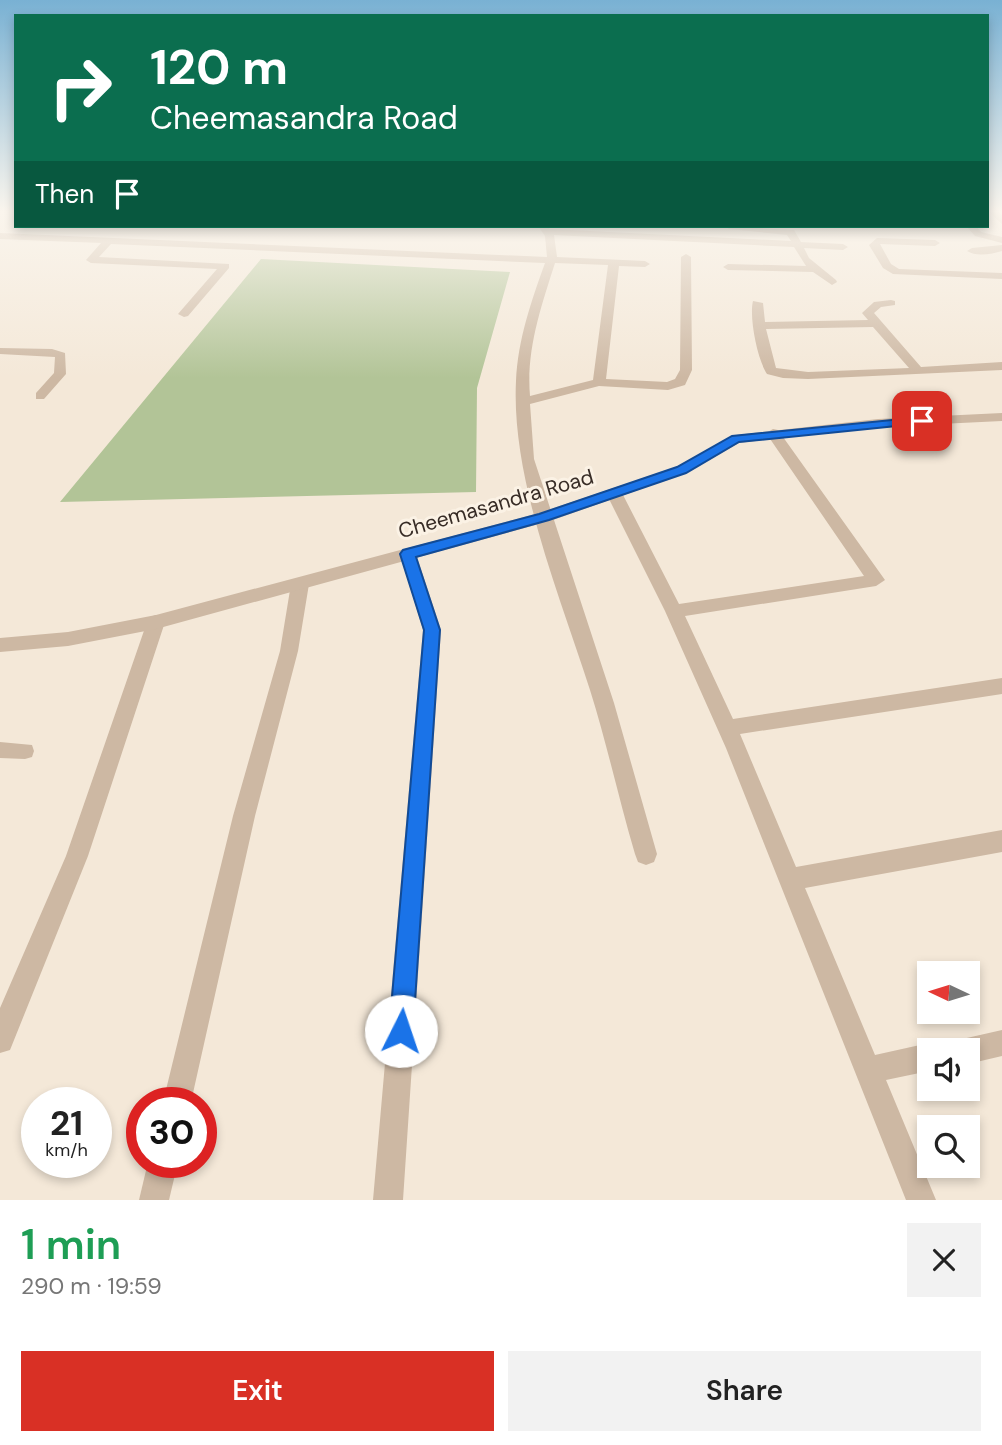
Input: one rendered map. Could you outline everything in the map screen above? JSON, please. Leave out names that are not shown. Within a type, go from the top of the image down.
[{"type":"street","points":[[184,314],[225,266]]},
{"type":"street","points":[[550,266],[529,325],[523,368],[527,459],[604,703],[626,791],[646,854]]},
{"type":"street","points":[[599,382],[614,266]]},
{"type":"street","points":[[524,402],[599,382],[668,386],[680,382],[686,370],[686,266]]},
{"type":"street","points":[[812,266],[832,282]]},
{"type":"street","points":[[887,266],[898,272],[1002,276]]},
{"type":"street","points":[[728,267],[816,269]]},
{"type":"street","points":[[758,303],[766,363],[772,372],[779,375],[822,376],[1002,366]]},
{"type":"street","points":[[891,303],[878,304],[867,313],[917,370]]},
{"type":"street","points":[[761,326],[877,323]]},
{"type":"street","name":"Cheemasandra Road","points":[[0,645],[68,639],[156,622],[544,517],[681,470],[736,439],[878,424],[1001,418]]},
{"type":"street","points":[[674,611],[876,580],[773,433]]},
{"type":"street","points":[[614,493],[674,611],[727,728],[921,1200]]},
{"type":"street","points":[[388,1200],[432,630],[408,554]]},
{"type":"street","points":[[181,1087],[244,816],[289,652],[300,583]]},
{"type":"street","points":[[0,1040],[77,856],[156,622]]},
{"type":"street","points":[[727,728],[1002,686]]},
{"type":"street","points":[[790,879],[1002,841]]},
{"type":"street","points":[[980,1048],[1002,1043]]},
{"type":"street","points":[[867,1070],[917,1060]]},
{"type":"street","points":[[154,1200],[159,1178]]},
{"type":"lane","points":[[0,351],[51,352],[61,355],[60,373],[40,396]]},
{"type":"lane","points":[[0,750],[25,751]]},
{"type":"green space","points":[[255,266],[395,266],[510,272],[477,388],[476,492],[60,502]]},
{"type":"route","points":[[401,1031],[432,630],[408,554],[544,517],[681,470],[736,439],[922,421]]}]
